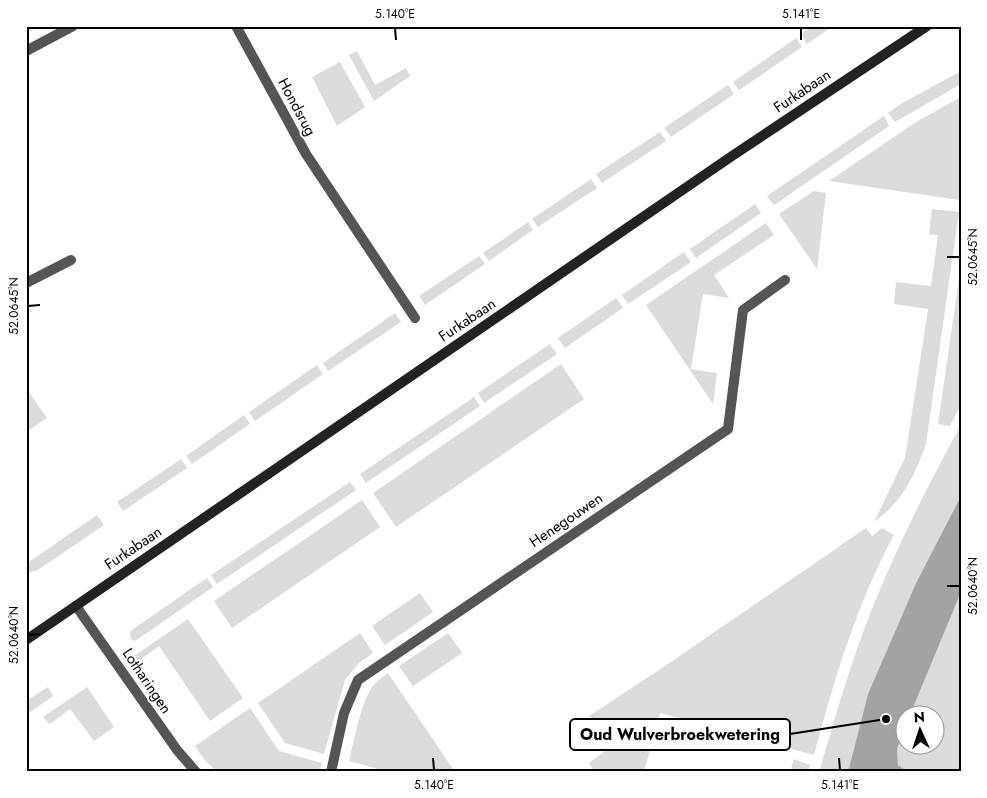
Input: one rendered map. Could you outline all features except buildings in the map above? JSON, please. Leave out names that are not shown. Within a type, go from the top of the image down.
[{"type":"street","points":[[26,51],[73,26]]},
{"type":"street","name":"Hondsrug","points":[[236,26],[306,154],[415,318]]},
{"type":"street","name":"Furkabaan","points":[[26,640],[732,156],[927,26]]},
{"type":"street","points":[[26,283],[71,260]]},
{"type":"street","name":"Henegouwen","points":[[331,772],[344,714],[358,680],[728,429],[743,310],[785,280]]},
{"type":"street","name":"Lotharingen","points":[[76,606],[177,750],[196,772]]},
{"type":"shaded area","points":[[813,26],[833,26],[807,44],[801,34]]},
{"type":"shaded area","points":[[796,38],[802,47],[739,90],[733,82]]},
{"type":"shaded area","points":[[357,51],[375,85],[406,68],[410,76],[374,101],[349,55]]},
{"type":"shaded area","points":[[340,62],[365,107],[337,126],[312,77]]},
{"type":"shaded area","points":[[961,71],[961,84],[895,122],[888,113],[899,105]]},
{"type":"shaded area","points":[[728,85],[734,94],[671,137],[664,128]]},
{"type":"shaded area","points":[[961,97],[960,200],[829,181],[916,122]]},
{"type":"shaded area","points":[[884,116],[889,126],[774,205],[767,196]]},
{"type":"shaded area","points":[[660,132],[666,141],[602,183],[596,174]]},
{"type":"shaded area","points":[[591,179],[597,188],[538,227],[532,219]]},
{"type":"shaded area","points":[[814,191],[826,193],[817,269],[779,214]]},
{"type":"shaded area","points":[[755,204],[761,213],[696,258],[690,249]]},
{"type":"shaded area","points":[[932,209],[959,212],[926,444],[912,478],[900,497],[893,506],[874,522],[905,458],[928,309],[894,304],[896,282],[931,286],[938,235],[929,234]]},
{"type":"shaded area","points":[[528,222],[533,230],[489,261],[483,253]]},
{"type":"shaded area","points":[[766,223],[774,235],[714,275],[729,298],[703,294],[691,369],[717,373],[713,404],[646,305]]},
{"type":"shaded area","points":[[684,252],[691,262],[628,304],[622,295]]},
{"type":"shaded area","points":[[479,256],[485,264],[425,305],[419,296]]},
{"type":"shaded area","points":[[961,265],[961,404],[950,426],[938,424]]},
{"type":"shaded area","points":[[616,298],[623,308],[565,348],[558,338]]},
{"type":"shaded area","points":[[395,313],[401,322],[328,371],[323,363]]},
{"type":"shaded area","points":[[550,344],[557,354],[484,403],[478,393]]},
{"type":"shaded area","points":[[561,364],[584,399],[396,527],[373,493]]},
{"type":"shaded area","points":[[317,365],[323,374],[255,421],[249,412]]},
{"type":"shaded area","points":[[26,388],[47,418],[26,432]]},
{"type":"shaded area","points":[[474,397],[480,406],[366,483],[360,474]]},
{"type":"shaded area","points":[[244,415],[250,424],[192,464],[186,456]]},
{"type":"shaded area","points":[[961,425],[961,496],[916,583],[868,694],[848,772],[819,772],[846,681],[870,614],[908,528]]},
{"type":"shaded area","points":[[181,459],[187,468],[123,511],[117,502]]},
{"type":"shaded area","points":[[350,482],[356,490],[217,584],[211,575]]},
{"type":"shaded area","points":[[961,496],[961,592],[914,706],[894,706],[894,756],[897,756],[898,765],[908,772],[848,772],[868,694],[916,583]]},
{"type":"shaded area","points":[[362,500],[380,527],[232,628],[214,601]]},
{"type":"shaded area","points":[[97,515],[104,525],[38,570],[30,572],[26,577],[26,564]]},
{"type":"shaded area","points":[[866,528],[872,536],[882,528],[894,535],[869,588],[848,642],[814,755],[660,713],[644,772],[594,772],[589,763],[610,747],[589,716]]},
{"type":"shaded area","points":[[207,578],[213,587],[135,641],[131,639],[130,632],[133,629]]},
{"type":"shaded area","points":[[961,592],[961,772],[908,772],[898,765],[897,756],[944,756],[944,706],[914,706]]},
{"type":"shaded area","points":[[420,593],[433,612],[385,645],[372,626]]},
{"type":"shaded area","points":[[188,619],[243,698],[210,721],[159,646],[140,660],[137,660],[134,656]]},
{"type":"shaded area","points":[[360,633],[373,653],[359,663],[345,680],[324,754],[285,743],[258,703]]},
{"type":"shaded area","points":[[448,633],[462,653],[413,686],[399,666]]},
{"type":"shaded area","points":[[388,673],[455,772],[389,772],[349,761],[365,701],[373,686]]},
{"type":"shaded area","points":[[48,687],[53,696],[26,715],[26,701]]},
{"type":"shaded area","points":[[87,687],[114,727],[94,741],[70,709],[50,724],[43,717]]},
{"type":"shaded area","points":[[250,708],[279,751],[322,763],[320,772],[217,772],[203,758],[195,746]]},
{"type":"shaded area","points":[[794,759],[810,765],[808,772],[790,772]]},
{"type":"place","name":"Oud Wulverbroekwetering","points":[[886,719]]}]
